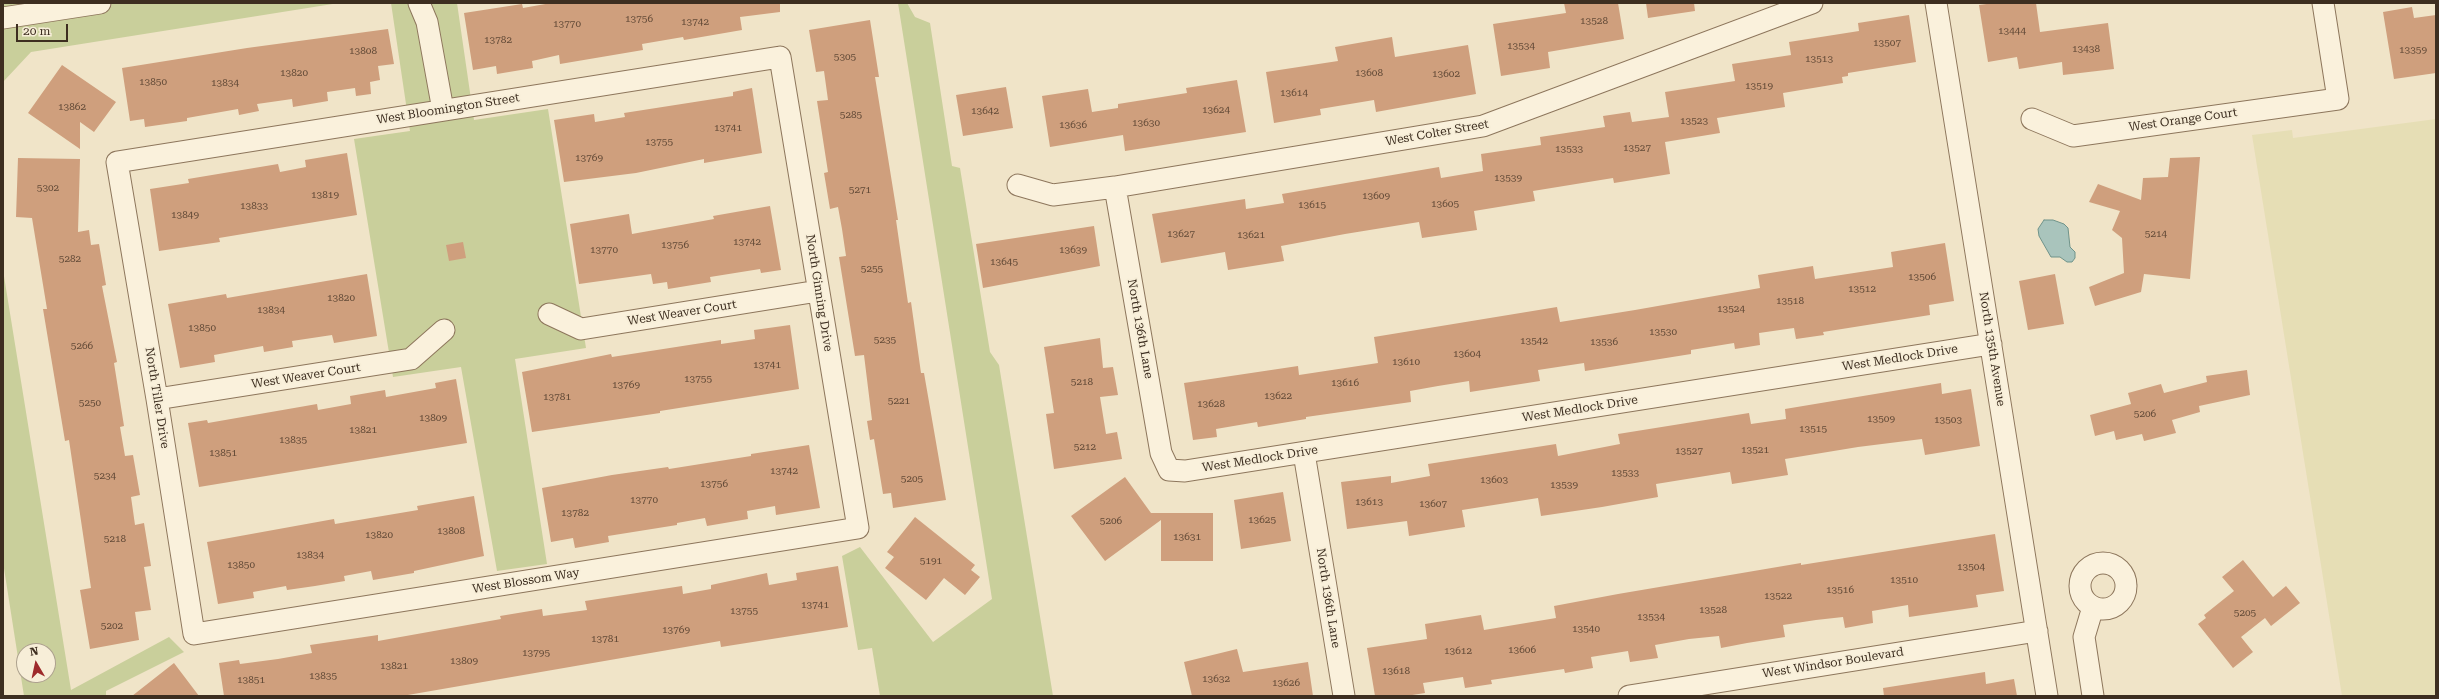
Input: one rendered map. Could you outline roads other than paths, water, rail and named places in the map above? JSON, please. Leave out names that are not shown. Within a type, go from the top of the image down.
[{"type":"street","points":[[4,13],[100,3]]},
{"type":"street","points":[[419,3],[427,22],[443,110]]},
{"type":"street","name":"West Colter Street","points":[[1018,185],[1052,195],[1115,187],[1483,126],[1812,3]]},
{"type":"street","name":"North 135th Avenue","points":[[1936,3],[2048,696]]},
{"type":"street","name":"West Orange Court","points":[[2032,119],[2073,136],[2338,99],[2323,3]]},
{"type":"street","name":"West Bloomington Street","points":[[117,162],[780,57]]},
{"type":"street","name":"North Ginning Drive","points":[[780,57],[858,528]]},
{"type":"street","name":"North Tiller Drive","points":[[117,162],[157,399],[194,634]]},
{"type":"street","name":"North 136th Lane","points":[[1115,187],[1161,452],[1169,470]]},
{"type":"street","name":"West Weaver Court","points":[[549,314],[581,329],[818,291]]},
{"type":"street","name":"West Weaver Court","points":[[157,399],[412,359],[444,330]]},
{"type":"street","name":"West Medlock Drive","points":[[1169,470],[1186,471],[1304,453],[1991,344]]},
{"type":"street","name":"North 136th Lane","points":[[1304,453],[1344,696]]},
{"type":"street","name":"West Blossom Way","points":[[194,634],[858,528]]},
{"type":"street","points":[[2093,607],[2084,638],[2093,696]]},
{"type":"street","name":"West Windsor Boulevard","points":[[1630,696],[2037,631]]},
{"type":"water","points":[[2044,220],[2053,220],[2064,224],[2068,228],[2070,247],[2075,252],[2075,258],[2072,262],[2067,262],[2060,257],[2051,257],[2039,236],[2038,229]]}]
